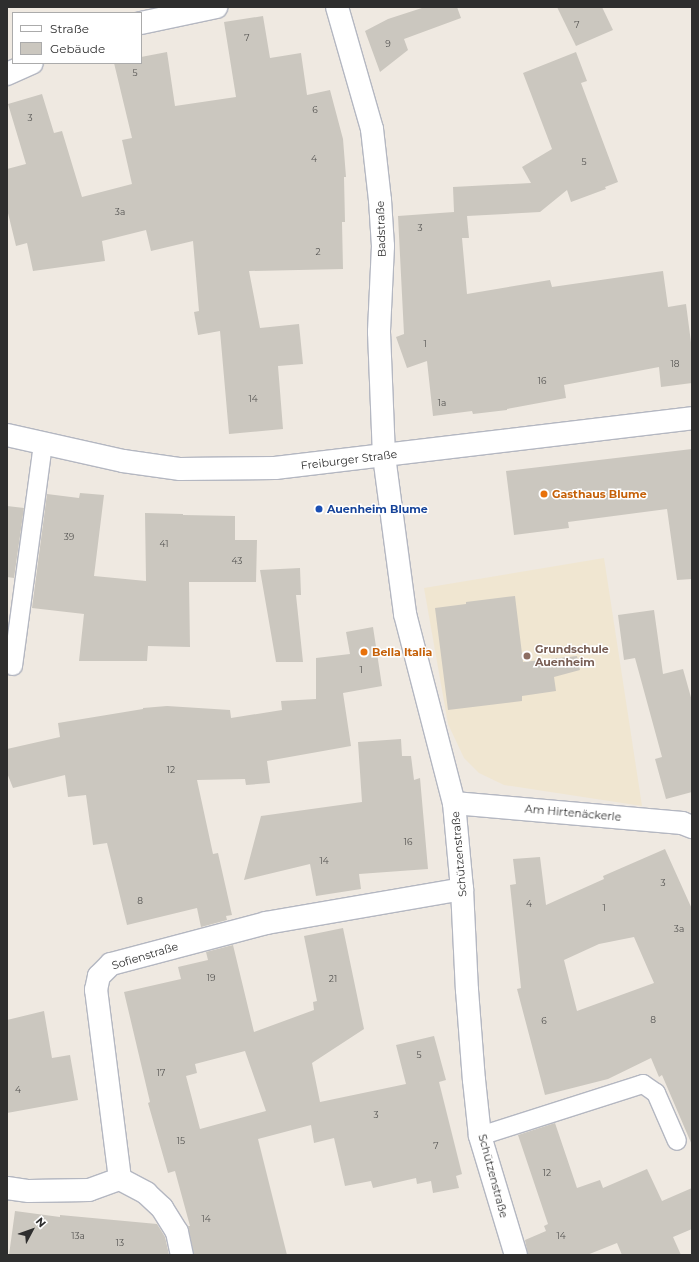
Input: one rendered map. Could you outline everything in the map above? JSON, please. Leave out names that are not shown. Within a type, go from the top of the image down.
[{"type":"street","points":[[142,23],[216,7]]},
{"type":"street","name":"Badstraße","points":[[337,7],[372,129],[379,192],[383,246],[379,332],[384,456]]},
{"type":"street","points":[[7,74],[30,64]]},
{"type":"street","name":"Freiburger Straße","points":[[7,435],[123,462],[197,470],[275,468],[692,418]]},
{"type":"street","name":"Schützenstraße","points":[[384,456],[405,614],[454,803],[462,889],[467,998],[480,1136],[516,1255]]},
{"type":"street","name":"Am Hirtenäckerle","points":[[454,803],[682,823],[692,827]]},
{"type":"street","name":"Sofienstraße","points":[[120,1179],[96,990],[99,976],[111,964],[266,924],[462,889]]},
{"type":"street","points":[[7,1188],[30,1191],[89,1190],[120,1179],[146,1193],[162,1208],[177,1232],[182,1255]]},
{"type":"lane","points":[[13,666],[43,443]]},
{"type":"lane","points":[[480,1136],[643,1084],[656,1093],[678,1141]]},
{"type":"shaded area","name":"Grundschule Auenheim","points":[[604,558],[642,806],[504,785],[479,773],[464,758],[448,724],[424,588]]},
{"type":"building","points":[[425,7],[457,7],[461,18],[404,39],[408,50],[380,72],[365,31],[388,19]]},
{"type":"building","points":[[557,7],[602,7],[613,30],[576,46]]},
{"type":"building","points":[[263,16],[270,58],[301,53],[307,95],[330,90],[343,139],[346,177],[344,177],[345,222],[342,222],[343,269],[249,271],[260,328],[299,324],[303,364],[278,366],[283,429],[229,434],[220,331],[198,335],[194,312],[199,311],[193,241],[151,251],[146,230],[102,241],[105,261],[33,271],[27,243],[16,246],[7,209],[7,169],[26,164],[8,104],[42,94],[54,133],[62,131],[82,197],[132,184],[122,140],[132,138],[114,64],[142,64],[142,57],[167,52],[175,106],[236,97],[224,22]]},
{"type":"building","points":[[576,52],[587,81],[581,83],[618,182],[605,187],[606,189],[571,202],[567,190],[540,212],[467,216],[469,238],[462,238],[467,294],[550,280],[552,287],[663,271],[668,307],[686,304],[692,350],[692,383],[661,387],[659,367],[564,385],[566,398],[507,410],[473,414],[472,411],[433,416],[427,361],[407,368],[396,337],[404,334],[398,216],[454,212],[453,187],[531,183],[522,167],[552,149],[523,73]]},
{"type":"building","points":[[692,449],[692,579],[677,580],[667,509],[568,522],[569,528],[514,535],[506,471]]},
{"type":"building","points":[[80,493],[104,495],[94,576],[146,581],[145,513],[183,514],[235,516],[235,540],[257,540],[256,582],[189,582],[190,647],[148,646],[147,661],[79,661],[84,614],[32,608],[47,494],[79,498]]},
{"type":"building","points":[[7,506],[24,508],[14,578],[7,577]]},
{"type":"building","points":[[300,568],[301,595],[296,595],[303,662],[276,662],[260,570]]},
{"type":"building","points":[[515,596],[523,662],[577,656],[580,670],[554,677],[556,691],[522,696],[522,701],[448,710],[435,608],[466,604],[466,602]]},
{"type":"building","points":[[654,610],[663,674],[683,669],[692,701],[692,792],[666,799],[655,759],[662,757],[635,658],[624,660],[618,615]]},
{"type":"building","points":[[373,627],[382,686],[343,693],[351,746],[267,761],[270,783],[246,785],[245,779],[197,780],[213,854],[218,853],[232,915],[226,916],[227,920],[201,927],[197,908],[127,925],[107,843],[93,845],[86,795],[68,797],[65,775],[13,788],[7,773],[7,749],[60,737],[58,723],[143,708],[167,706],[230,710],[231,718],[282,710],[281,701],[316,699],[316,658],[350,654],[346,632]]},
{"type":"building","points":[[401,739],[402,756],[411,756],[414,780],[420,778],[428,869],[359,874],[361,889],[316,896],[310,864],[244,880],[261,816],[362,802],[358,742]]},
{"type":"building","points":[[665,849],[692,909],[692,1145],[662,1075],[659,1077],[651,1058],[608,1079],[545,1095],[517,989],[521,988],[510,885],[516,884],[513,859],[540,857],[546,905],[604,879],[603,876]],"holes":[[[634,937],[654,983],[577,1011],[564,960],[599,944]]]},
{"type":"building","points":[[343,928],[364,1029],[312,1063],[320,1102],[406,1084],[396,1045],[434,1036],[446,1080],[439,1082],[462,1174],[456,1176],[459,1188],[433,1193],[431,1181],[417,1184],[416,1178],[373,1188],[371,1181],[345,1186],[334,1138],[314,1143],[311,1125],[258,1139],[287,1255],[194,1255],[188,1226],[190,1226],[175,1171],[168,1173],[148,1103],[150,1102],[124,992],[181,979],[178,967],[208,960],[206,952],[233,945],[254,1032],[314,1010],[313,1002],[317,1001],[304,936]],"holes":[[[245,1051],[266,1111],[200,1129],[186,1076],[197,1073],[195,1064]]]},
{"type":"building","points":[[44,1011],[52,1058],[70,1055],[78,1100],[7,1113],[7,1020]]},
{"type":"building","points":[[555,1123],[577,1188],[600,1180],[603,1188],[647,1169],[662,1201],[692,1188],[692,1229],[673,1237],[681,1255],[622,1255],[617,1243],[587,1255],[528,1255],[525,1240],[546,1231],[544,1226],[548,1224],[518,1135]]},
{"type":"building","points":[[15,1211],[60,1217],[60,1215],[157,1224],[165,1237],[169,1255],[9,1255]]},
{"type":"place","name":"Gasthaus Blume","points":[[544,494]]},
{"type":"place","name":"Auenheim Blume","points":[[319,509]]},
{"type":"place","name":"Bella Italia","points":[[364,652]]},
{"type":"place","name":"Grundschule Auenheim","points":[[527,656]]}]
